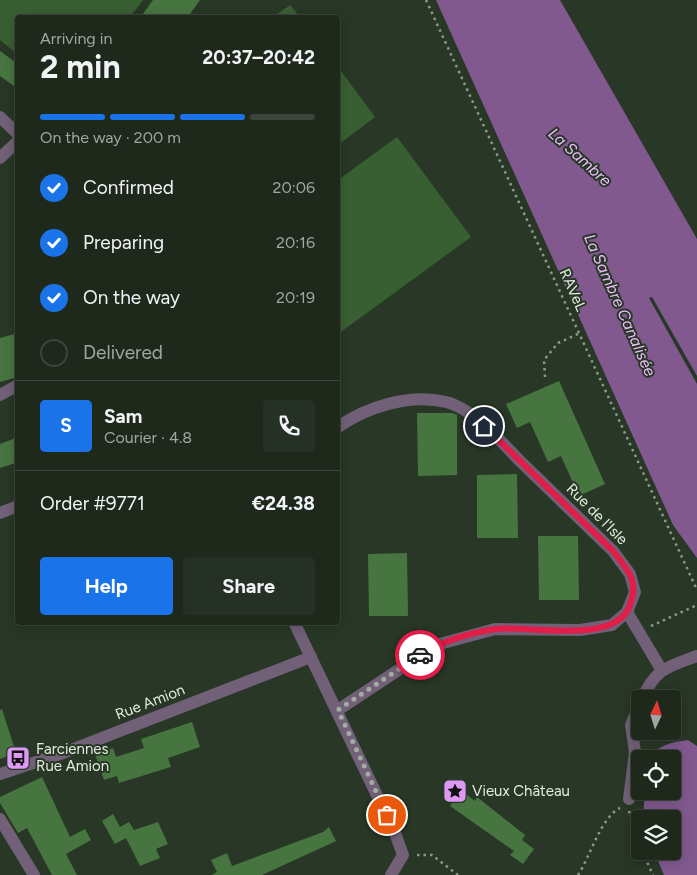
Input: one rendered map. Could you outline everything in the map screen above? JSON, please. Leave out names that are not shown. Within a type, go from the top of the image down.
[{"type":"street","points":[[0,117],[15,131]]},
{"type":"street","points":[[0,158],[15,143]]},
{"type":"street","points":[[0,395],[15,387]]},
{"type":"street","name":"Rue de l'Isle","points":[[340,427],[380,405],[408,400],[445,401],[459,407],[484,426],[613,551],[630,574],[634,592],[627,612]]},
{"type":"street","points":[[0,513],[15,507]]},
{"type":"street","points":[[338,710],[436,645],[495,629],[580,630],[612,625],[627,612],[661,669]]},
{"type":"street","points":[[295,625],[338,710],[395,832],[403,855],[391,875]]},
{"type":"street","points":[[646,690],[661,669],[697,656]]},
{"type":"street","name":"Rue Amion","points":[[0,774],[63,753],[311,657]]},
{"type":"street","points":[[629,799],[635,752],[633,740]]},
{"type":"street","points":[[0,819],[34,875]]},
{"type":"path","name":"RAVeL","points":[[426,0],[697,590]]},
{"type":"path","points":[[545,377],[544,360],[558,343],[580,333]]},
{"type":"path","points":[[638,631],[677,616],[697,605]]},
{"type":"path","points":[[578,875],[587,861],[608,816],[621,807],[626,808],[631,816]]},
{"type":"path","points":[[403,855],[432,855],[458,875]]},
{"type":"path","points":[[646,860],[652,875]]},
{"type":"green space","points":[[0,0],[143,0],[132,15],[15,15],[15,52],[0,40]]},
{"type":"green space","points":[[290,5],[298,15],[276,15]]},
{"type":"green space","points":[[340,70],[375,117],[340,143]]},
{"type":"green space","points":[[397,137],[471,237],[340,333],[340,179]]},
{"type":"water","points":[[436,0],[560,0],[697,239],[697,376],[652,297],[649,298],[697,384],[697,558],[673,525]]},
{"type":"water","points":[[688,740],[697,746],[697,875],[664,875],[658,860],[681,860],[681,810],[644,810],[644,800],[681,800],[681,750],[657,750],[672,743]]},
{"type":"building","points":[[153,0],[200,0],[189,15],[142,15]]},
{"type":"building","points":[[0,51],[15,62],[15,87],[0,76]]},
{"type":"building","points":[[15,334],[15,378],[0,382],[0,338]]},
{"type":"building","points":[[559,381],[605,484],[579,496],[561,456],[548,462],[530,422],[517,428],[506,404]]},
{"type":"building","points":[[417,413],[452,413],[457,415],[457,475],[418,476]]},
{"type":"building","points":[[15,438],[15,463],[0,468],[0,444]]},
{"type":"building","points":[[517,474],[518,538],[477,538],[477,475]]},
{"type":"building","points":[[538,536],[578,536],[579,600],[539,600]]},
{"type":"building","points":[[407,553],[408,616],[369,616],[368,554]]},
{"type":"building","points":[[2,709],[16,753],[0,759],[0,710]]},
{"type":"building","points":[[192,722],[200,747],[168,758],[171,767],[119,783],[117,776],[104,780],[95,754],[113,748],[116,757],[144,748],[141,739]]},
{"type":"building","points":[[42,777],[70,837],[85,829],[91,840],[66,854],[77,875],[52,875],[27,828],[18,833],[0,803],[0,797]]},
{"type":"building","points":[[462,791],[475,801],[477,797],[525,835],[522,840],[534,849],[523,864],[510,855],[514,851],[450,806]]},
{"type":"building","points":[[113,814],[120,827],[129,822],[134,830],[158,822],[168,844],[156,849],[160,858],[140,866],[126,838],[115,844],[102,821]]},
{"type":"building","points":[[329,827],[336,841],[262,875],[212,875],[217,872],[211,860],[227,853],[232,866],[323,832]]},
{"type":"way so far","points":[[387,815],[338,710],[420,655]]},
{"type":"place","name":"Farciennes Rue Amion","points":[[18,758]]},
{"type":"place","name":"Vieux Château","points":[[455,791]]},
{"type":"route","points":[[420,655],[436,645],[495,629],[580,630],[612,625],[627,612],[634,592],[630,574],[613,551],[484,426]]},
{"type":"water label","name":"La Sambre","points":[[580,157]]},
{"type":"water label","name":"La Sambre Canalisée","points":[[620,305]]}]
